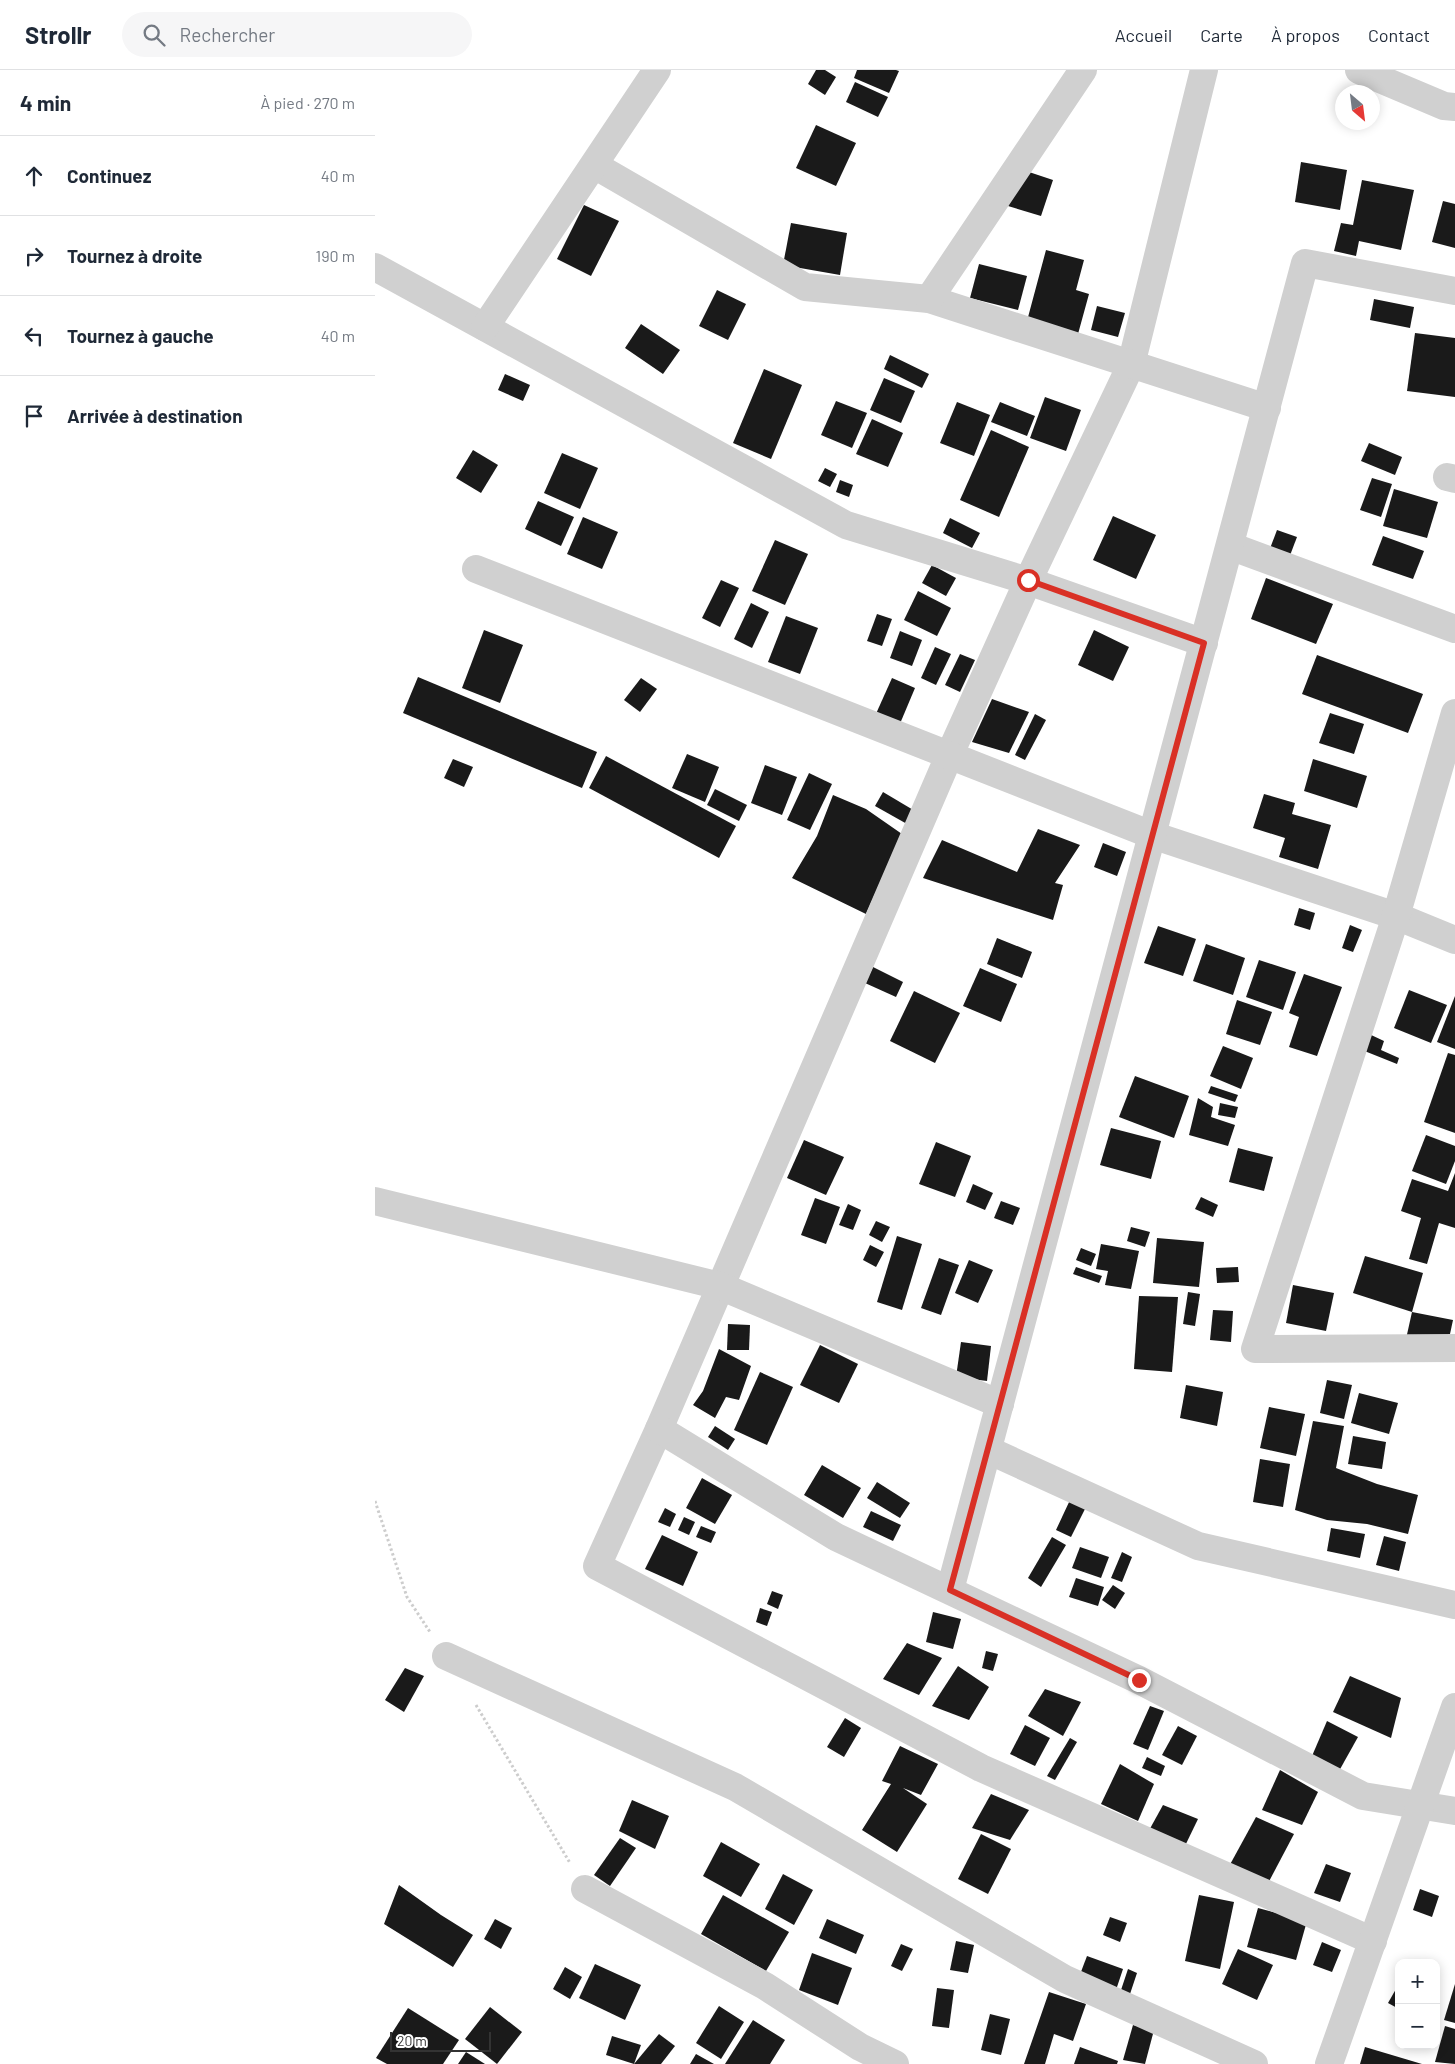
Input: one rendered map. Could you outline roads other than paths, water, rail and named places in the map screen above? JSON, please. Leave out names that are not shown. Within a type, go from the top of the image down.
[{"type":"street","points":[[485,327],[657,70]]},
{"type":"street","points":[[929,299],[1083,70]]},
{"type":"street","points":[[1204,70],[1131,365],[1028,580],[949,756],[659,1429],[597,1566],[981,1768],[1373,1941]]},
{"type":"street","points":[[1359,70],[1444,106],[1455,107]]},
{"type":"street","points":[[594,165],[805,287],[929,299],[1267,408]]},
{"type":"street","points":[[950,1590],[1305,263],[1455,291]]},
{"type":"street","points":[[375,267],[846,525],[1028,580],[1204,643]]},
{"type":"street","points":[[1230,546],[1455,629]]},
{"type":"street","points":[[476,568],[1152,835],[1396,916],[1455,940]]},
{"type":"street","points":[[1455,713],[1396,916],[1255,1350],[1455,1348]]},
{"type":"street","points":[[375,1201],[720,1286],[1000,1404]]},
{"type":"street","points":[[659,1429],[836,1537],[1139,1680],[1363,1796],[1455,1811]]},
{"type":"street","points":[[988,1450],[1198,1546],[1455,1605]]},
{"type":"street","points":[[447,1656],[735,1787],[1065,1979],[1254,2064]]},
{"type":"street","points":[[1329,2064],[1455,1707]]},
{"type":"street","points":[[585,1889],[765,1986],[860,2047],[895,2064]]}]
